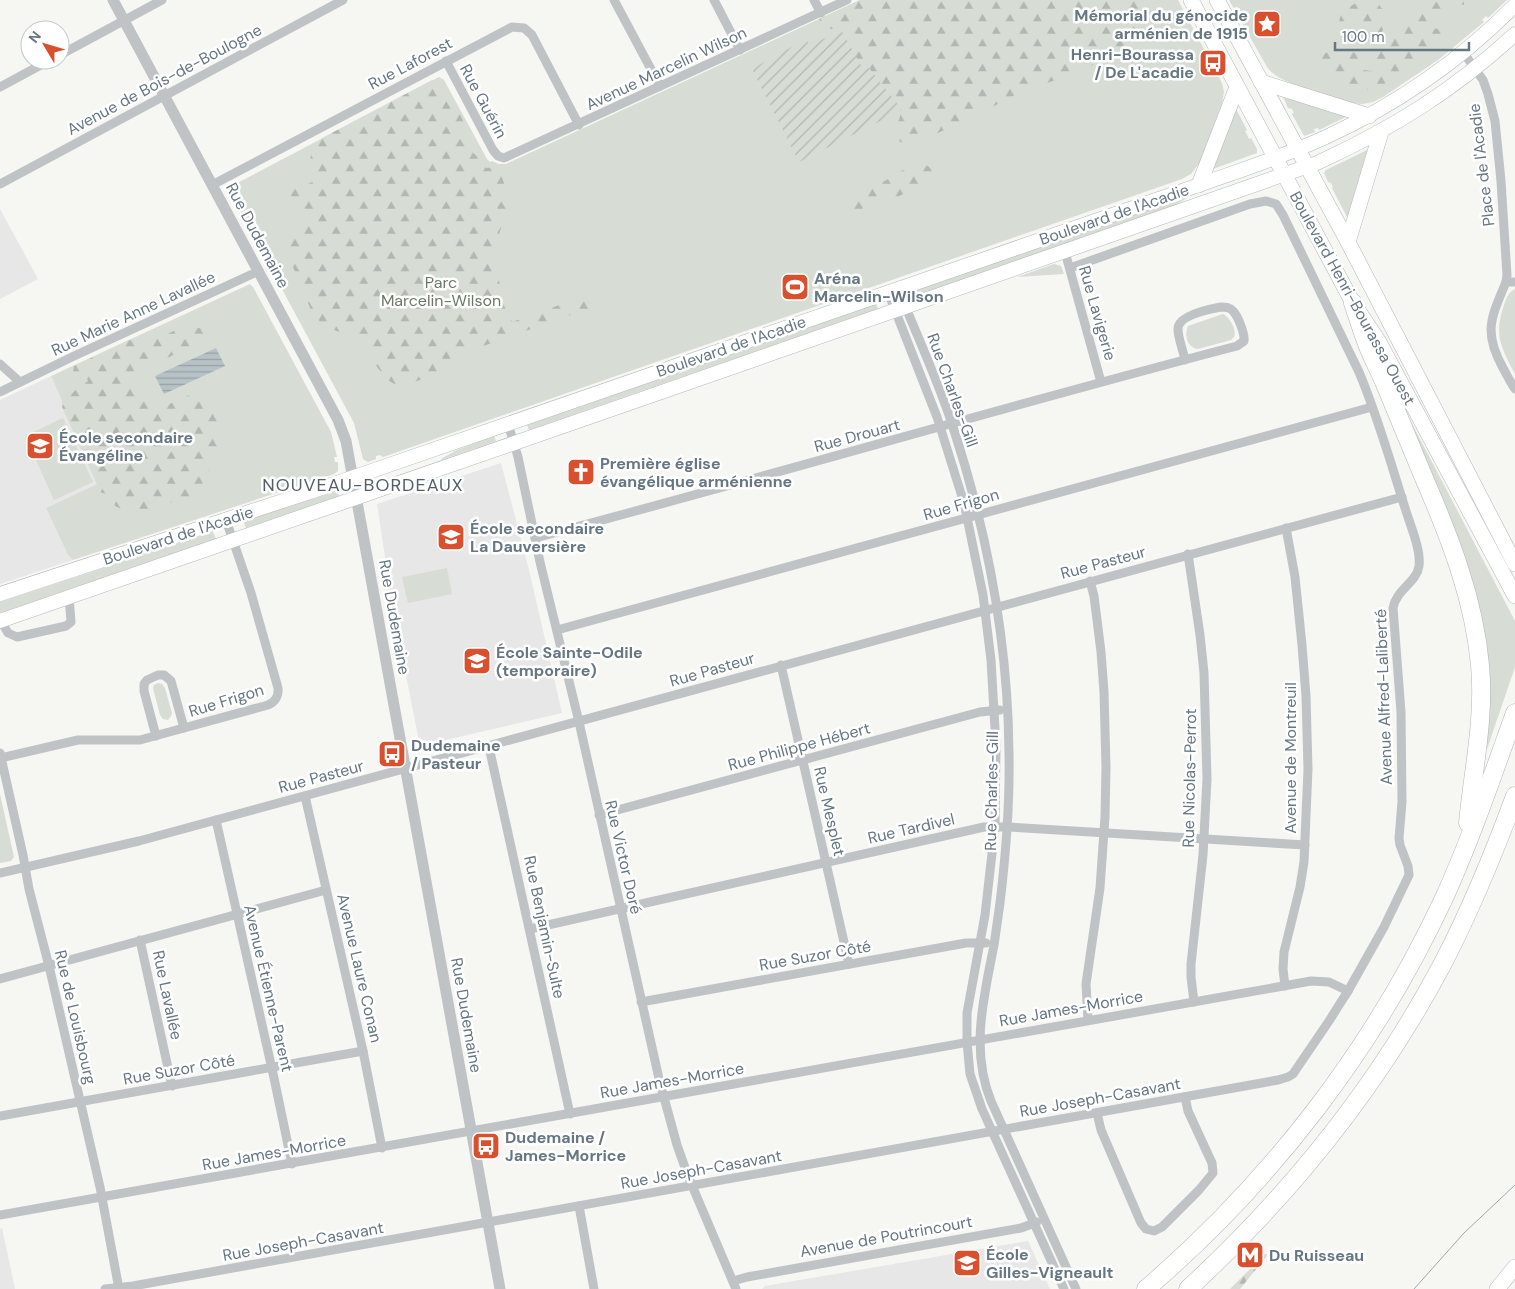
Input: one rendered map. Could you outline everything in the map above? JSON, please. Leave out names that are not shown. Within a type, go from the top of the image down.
[{"type":"highway","points":[[1353,303],[1369,349],[1401,421],[1449,539],[1472,612],[1480,664],[1482,705],[1466,846]]},
{"type":"highway","points":[[1146,1289],[1200,1240],[1280,1155],[1327,1095],[1379,1018],[1438,911],[1466,846],[1515,713]]},
{"type":"highway","points":[[1471,905],[1515,796]]},
{"type":"highway","points":[[1188,1289],[1268,1209],[1308,1164],[1373,1078],[1412,1018],[1442,964],[1515,820]]},
{"type":"main road","name":"Boulevard Henri-Bourassa Ouest","points":[[1191,0],[1353,303],[1379,342],[1515,596]]},
{"type":"main road","name":"Boulevard Henri-Bourassa Ouest","points":[[1217,0],[1348,242],[1515,564]]},
{"type":"main road","name":"Boulevard de l'Acadie","points":[[0,594],[226,520],[508,424],[1199,185],[1297,149],[1369,116],[1419,85],[1463,52],[1515,5]]},
{"type":"main road","name":"Boulevard de l'Acadie","points":[[1,621],[1307,167],[1381,132],[1420,109],[1475,69],[1515,34]]},
{"type":"main road","points":[[1261,82],[1369,116]]},
{"type":"main road","points":[[1199,185],[1237,86]]},
{"type":"main road","points":[[1348,242],[1381,132]]},
{"type":"main road","points":[[1496,1289],[1515,1267]]},
{"type":"street","name":"Rue Dudemaine","points":[[113,0],[340,423],[346,441],[500,1289]]},
{"type":"street","points":[[70,50],[162,0]]},
{"type":"street","name":"Avenue de Bois-de-Boulogne","points":[[0,184],[343,0]]},
{"type":"street","points":[[614,0],[660,86]]},
{"type":"street","points":[[714,0],[740,50]]},
{"type":"street","points":[[814,0],[820,13]]},
{"type":"street","name":"Avenue Marcelin Wilson","points":[[497,155],[502,158],[509,157],[847,0]]},
{"type":"street","name":"Rue Laforest","points":[[212,185],[509,28],[518,26],[530,32],[534,37],[579,124]]},
{"type":"street","name":"Place de l'Acadie","points":[[1463,52],[1486,87],[1494,121],[1507,275],[1510,282],[1493,316],[1491,336],[1496,355],[1515,389]]},
{"type":"street","name":"Rue Guérin","points":[[446,61],[497,155]]},
{"type":"street","points":[[0,87],[31,70]]},
{"type":"street","name":"Avenue Alfred-Laliberté","points":[[1070,268],[1250,204],[1270,201],[1278,205],[1367,392],[1415,538],[1419,564],[1416,574],[1397,596],[1393,608],[1401,712],[1402,802],[1400,845],[1409,872],[1405,886],[1384,927],[1348,991],[1295,1071],[1288,1078]]},
{"type":"street","name":"Rue Lavigerie","points":[[1064,252],[1101,382]]},
{"type":"street","name":"Rue Marie Anne Lavallée","points":[[0,392],[259,271]]},
{"type":"street","name":"Rue Charles-Gill","points":[[893,290],[941,427],[967,518],[985,610],[991,660],[995,710],[995,827],[990,883],[967,1013],[968,1064],[978,1101],[1064,1289]]},
{"type":"street","name":"Rue Drouart","points":[[535,538],[1185,360],[1241,344],[1244,341],[1244,335],[1233,310],[1222,307],[1187,317],[1181,321],[1178,330],[1185,360]]},
{"type":"street","name":"Rue Charles-Gill","points":[[900,309],[924,352],[952,424],[978,514],[996,607],[1004,673],[1009,751],[1008,827],[994,944],[981,1014],[980,1054],[984,1078],[1004,1130],[1076,1289]]},
{"type":"street","points":[[0,364],[20,382]]},
{"type":"street","name":"Rue Frigon","points":[[557,630],[1372,407]]},
{"type":"street","name":"Rue Victor Doré","points":[[508,424],[514,442],[579,722],[641,1002],[679,1151],[691,1186],[734,1285]]},
{"type":"street","name":"Rue Pasteur","points":[[0,873],[131,843],[489,747],[1188,554],[1402,497]]},
{"type":"street","name":"Rue Frigon","points":[[0,756],[78,740],[136,741],[273,703],[277,696],[278,688],[254,604],[226,520]]},
{"type":"street","name":"Avenue de Montreuil","points":[[1285,986],[1284,952],[1300,888],[1305,845],[1308,769],[1306,686],[1297,593],[1286,528]]},
{"type":"street","name":"Rue Nicolas-Perrot","points":[[1188,554],[1204,673],[1207,779],[1204,839],[1191,964],[1194,1002]]},
{"type":"street","points":[[1088,1020],[1086,984],[1098,902],[1104,833],[1106,766],[1104,692],[1098,622],[1090,581]]},
{"type":"street","name":"Boulevard de l'Acadie","points":[[1,621],[8,633],[17,637],[66,626],[71,622],[69,597]]},
{"type":"street","name":"Rue Mesplet","points":[[781,666],[849,964]]},
{"type":"street","points":[[156,736],[144,689],[147,680],[158,675],[164,675],[172,680],[184,728]]},
{"type":"street","name":"Rue Philippe Hébert","points":[[599,815],[980,712],[1007,710]]},
{"type":"street","name":"Rue Benjamin-Sulte","points":[[489,747],[570,1114]]},
{"type":"street","name":"Rue de Louisbourg","points":[[0,756],[102,1198],[119,1288]]},
{"type":"street","name":"Avenue Laure Conan","points":[[305,796],[363,1051],[382,1148]]},
{"type":"street","name":"Avenue Étienne-Parent","points":[[216,820],[292,1164]]},
{"type":"street","name":"Rue Tardivel","points":[[530,929],[980,828],[1008,827],[1305,845]]},
{"type":"street","points":[[0,979],[326,890]]},
{"type":"street","name":"Rue Lavallée","points":[[140,940],[172,1086]]},
{"type":"street","name":"Rue Suzor Côté","points":[[641,1002],[966,943],[981,942],[994,944]]},
{"type":"street","name":"Rue James-Morrice","points":[[0,1215],[1311,981],[1324,981],[1348,991]]},
{"type":"street","name":"Rue Suzor Côté","points":[[0,1116],[363,1051]]},
{"type":"street","name":"Rue Joseph-Casavant","points":[[105,1289],[133,1286],[488,1223],[1288,1078]]},
{"type":"street","points":[[1096,1113],[1100,1130],[1141,1223],[1146,1228],[1154,1231],[1175,1214],[1211,1177],[1214,1171],[1188,1111],[1185,1096]]},
{"type":"street","points":[[579,1206],[594,1289]]},
{"type":"street","name":"Avenue de Poutrincourt","points":[[734,1285],[746,1277],[1021,1228],[1044,1219]]},
{"type":"shaded area","points":[[0,209],[38,279],[0,299]]},
{"type":"shaded area","points":[[216,348],[225,366],[164,394],[155,376]]},
{"type":"shaded area","name":"École secondaire Évangéline","points":[[51,376],[62,401],[62,407],[97,484],[46,508],[68,555],[73,560],[0,584],[0,400]]},
{"type":"shaded area","points":[[501,463],[529,570],[562,713],[420,746],[393,609],[377,504]]},
{"type":"shaded area","points":[[2,1228],[15,1289],[0,1289],[0,1229]]},
{"type":"shaded area","name":"École Gilles-Vigneault","points":[[1028,1241],[1050,1289],[762,1289],[765,1286]]},
{"type":"green space","name":"Parc Marcelin-Wilson","points":[[860,0],[1178,0],[1222,83],[1224,92],[1222,103],[1200,162],[1191,174],[1182,179],[383,457],[380,455],[376,456],[376,459],[368,462],[363,459],[354,423],[232,196],[237,193],[235,189],[230,191],[230,187],[439,77],[444,80],[487,159],[490,162],[506,164]]},
{"type":"green space","points":[[860,0],[1148,0],[1146,17],[1129,42],[1081,72],[1022,91],[938,133],[908,144],[900,142],[895,132],[902,110],[868,67],[863,70],[841,30],[825,28],[819,19]]},
{"type":"green space","points":[[1229,0],[1507,0],[1488,18],[1486,16],[1482,20],[1484,22],[1438,60],[1383,97],[1373,102],[1362,104],[1351,103],[1306,89],[1273,73],[1267,67]]},
{"type":"green space","points":[[1358,0],[1382,0],[1379,4],[1380,6],[1389,14],[1382,25],[1383,30],[1381,33],[1370,40],[1367,40],[1365,37],[1365,23],[1361,20],[1340,26],[1342,14],[1347,8],[1358,2]]},
{"type":"green space","points":[[1438,0],[1464,0],[1464,5],[1452,3],[1449,5],[1435,24],[1429,26],[1430,28],[1444,31],[1447,34],[1446,38],[1431,46],[1426,56],[1412,68],[1388,79],[1381,87],[1365,90],[1337,85],[1331,74],[1314,67],[1315,60],[1326,53],[1337,53],[1343,58],[1349,53],[1356,52],[1361,57],[1364,70],[1371,71],[1374,66],[1372,58],[1379,49],[1396,35],[1398,23],[1405,18],[1423,14]]},
{"type":"green space","points":[[841,30],[863,69],[868,67],[902,110],[799,162],[752,69],[806,39],[810,46]]},
{"type":"green space","points":[[432,80],[443,96],[459,112],[463,121],[463,136],[470,150],[478,157],[482,166],[500,170],[511,207],[498,237],[496,264],[498,278],[512,322],[582,297],[590,299],[593,307],[461,354],[443,370],[431,376],[406,385],[397,386],[388,380],[377,367],[366,346],[359,339],[326,327],[313,315],[288,255],[286,244],[287,235],[292,227],[307,217],[293,208],[288,200],[288,195],[296,187],[312,182],[310,158],[322,138]]},
{"type":"green space","points":[[1283,97],[1348,116],[1319,130],[1318,128],[1314,129],[1315,132],[1304,136],[1292,114],[1294,113],[1292,109],[1288,108]]},
{"type":"green space","points":[[1236,109],[1247,130],[1245,131],[1249,139],[1251,138],[1257,149],[1257,153],[1213,169]]},
{"type":"green space","points":[[1367,150],[1348,219],[1331,183],[1328,182],[1324,173],[1326,170]]},
{"type":"green space","points":[[923,164],[932,170],[932,175],[926,183],[918,188],[887,201],[855,218],[848,217],[844,211],[844,202],[848,197],[871,189],[909,167]]},
{"type":"green space","points":[[1192,194],[1174,206],[915,296],[913,291]]},
{"type":"green space","points":[[1054,264],[1061,266],[1064,274],[1017,277]]},
{"type":"green space","points":[[250,284],[331,432],[337,457],[334,457],[335,462],[338,462],[338,471],[334,474],[73,560],[68,555],[46,508],[97,484],[62,407],[62,401],[51,376]]},
{"type":"green space","points":[[1515,289],[1515,374],[1503,350],[1499,327],[1506,300]]},
{"type":"green space","points":[[876,304],[878,309],[529,430],[527,425]]},
{"type":"green space","points":[[1223,314],[1228,318],[1235,331],[1234,337],[1231,340],[1198,349],[1189,344],[1187,340],[1188,326]]},
{"type":"green space","points":[[183,326],[200,328],[204,331],[204,341],[143,369],[135,382],[148,390],[150,399],[161,408],[204,388],[214,411],[224,414],[227,418],[208,473],[197,493],[191,499],[185,502],[168,503],[148,513],[128,511],[115,506],[111,495],[95,488],[94,486],[97,484],[62,407],[76,389],[88,381],[84,373],[77,376],[73,372],[74,366],[129,340],[141,342],[153,337],[160,338]]},
{"type":"green space","points":[[1385,372],[1515,621],[1515,667],[1487,749],[1482,747],[1484,671]]},
{"type":"green space","points":[[63,418],[93,482],[54,500],[25,436]]},
{"type":"green space","points":[[494,436],[496,441],[441,460],[457,450]]},
{"type":"green space","points":[[337,491],[339,496],[246,528],[243,521]]},
{"type":"green space","points":[[213,532],[216,539],[0,613],[0,602]]},
{"type":"green space","points":[[447,568],[452,594],[408,603],[402,577]]},
{"type":"green space","points":[[158,683],[162,684],[165,688],[172,713],[168,720],[163,719],[160,715],[153,688]]},
{"type":"green space","points":[[0,794],[14,857],[11,861],[0,863]]},
{"type":"green space","points":[[1267,1254],[1266,1257],[1240,1289],[1230,1289]]},
{"type":"tram line","points":[[1414,1289],[1464,1233],[1515,1185]]},
{"type":"place","name":"Mémorial du génocide arménien de 1915","points":[[1267,24]]},
{"type":"place","name":"Henri-Bourassa / De L'acadie","points":[[1213,63]]},
{"type":"place","name":"Aréna Marcelin-Wilson","points":[[795,287]]},
{"type":"place","name":"École secondaire Évangéline","points":[[40,446]]},
{"type":"place","name":"Première église évangélique arménienne","points":[[581,472]]},
{"type":"place","name":"École secondaire La Dauversière","points":[[451,537]]},
{"type":"place","name":"École Sainte-Odile (temporaire)","points":[[477,661]]},
{"type":"place","name":"Dudemaine / Pasteur","points":[[392,754]]},
{"type":"place","name":"Dudemaine / James-Morrice","points":[[486,1146]]},
{"type":"place","name":"Du Ruisseau","points":[[1250,1255]]},
{"type":"place","name":"École Gilles-Vigneault","points":[[967,1263]]},
{"type":"district","name":"NOUVEAU-BORDEAUX","points":[[363,485]]}]
